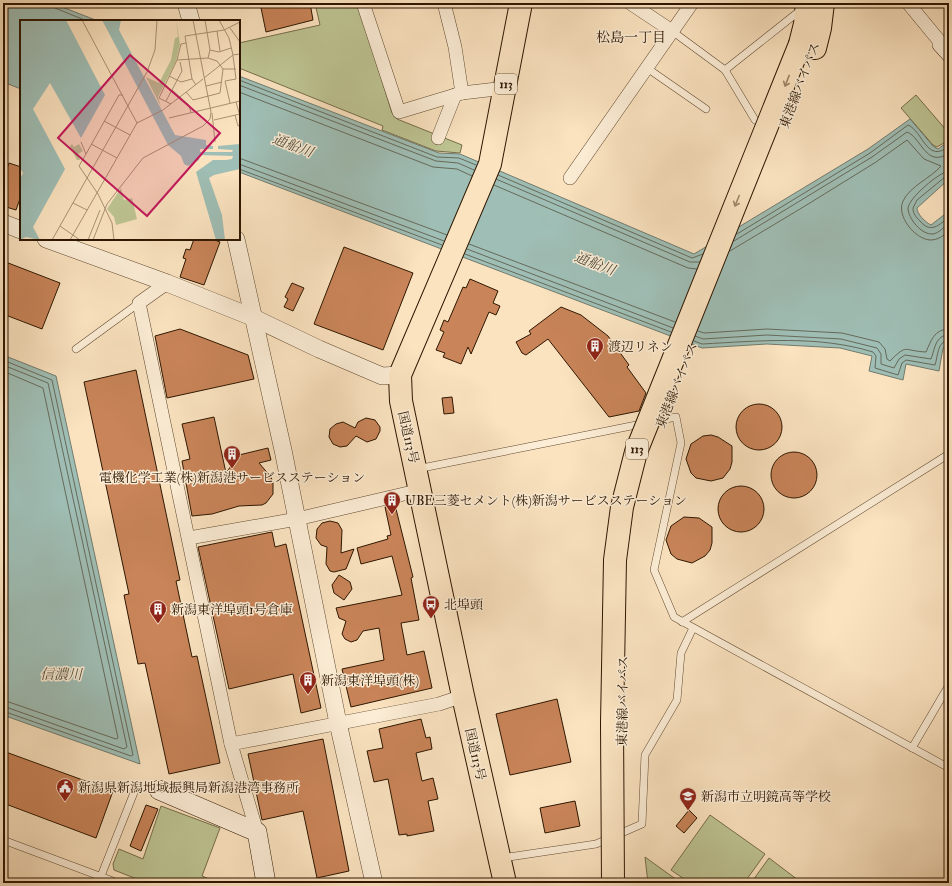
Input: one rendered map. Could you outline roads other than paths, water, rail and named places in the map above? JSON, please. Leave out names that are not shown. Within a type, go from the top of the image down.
[{"type":"highway","name":"国道113号","points":[[505,883],[463,696],[419,479],[401,401],[400,375],[490,164],[521,3]]},
{"type":"highway","name":"東港線バイパス","points":[[614,883],[612,723],[615,560],[622,507],[636,452],[808,46],[820,28],[823,3]]},
{"type":"highway","name":"東港線バイパス","points":[[624,883],[621,724],[625,558],[634,506],[648,455],[808,46],[802,8]]},
{"type":"main road","points":[[159,790],[257,832],[266,883]]},
{"type":"street","points":[[186,3],[191,20]]},
{"type":"street","points":[[363,3],[399,112],[459,94],[505,88]]},
{"type":"street","points":[[438,138],[459,94],[454,47],[444,3]]},
{"type":"street","points":[[630,3],[672,31]]},
{"type":"street","points":[[570,178],[692,3]]},
{"type":"street","points":[[808,46],[835,3]]},
{"type":"street","points":[[908,3],[941,43],[939,45],[949,56]]},
{"type":"street","points":[[3,223],[20,230]]},
{"type":"street","points":[[49,240],[167,283],[252,317],[319,349],[382,376],[400,375]]},
{"type":"street","points":[[236,240],[297,519],[338,723],[374,883]]},
{"type":"street","points":[[167,283],[139,303],[231,744],[257,832]]},
{"type":"street","points":[[189,538],[297,519],[419,479]]},
{"type":"street","points":[[231,744],[439,704],[463,696]]},
{"type":"lane","points":[[725,70],[802,8]]},
{"type":"lane","points":[[672,31],[725,70],[755,120]]},
{"type":"lane","points":[[647,68],[706,109]]},
{"type":"lane","points":[[76,349],[139,303]]},
{"type":"lane","points":[[419,479],[676,417],[681,443],[654,570],[674,617],[949,768]]},
{"type":"lane","points":[[682,622],[949,454]]},
{"type":"lane","points":[[500,859],[596,844],[642,824],[645,754],[677,700],[680,653],[693,628]]},
{"type":"lane","points":[[912,748],[949,685]]},
{"type":"lane","points":[[100,876],[135,790]]},
{"type":"lane","points":[[3,840],[118,883]]},
{"type":"water","points":[[3,3],[52,3],[95,20],[20,20],[20,89],[3,82]]},
{"type":"water","name":"通船川","points":[[240,76],[439,153],[460,154],[694,254],[868,149],[910,119],[933,146],[938,149],[949,141],[949,179],[917,208],[918,213],[922,218],[931,225],[949,211],[949,322],[947,331],[949,331],[946,348],[943,348],[939,371],[906,364],[903,380],[869,371],[872,356],[840,348],[767,344],[702,348],[240,172]]},
{"type":"water","name":"信濃川","points":[[3,355],[56,376],[140,764],[3,715]]},
{"type":"place","name":"渡辺リネン","points":[[595,361]]},
{"type":"place","name":"電機化学工業(株)新潟港サービスステーション","points":[[232,469]]},
{"type":"place","name":"UBE三菱セメント(株)新潟サービスステーション","points":[[392,515]]},
{"type":"place","name":"北埠頭","points":[[431,619]]},
{"type":"place","name":"新潟東洋埠頭1号倉庫","points":[[158,624]]},
{"type":"place","name":"新潟東洋埠頭(株)","points":[[308,695]]},
{"type":"place","name":"新潟県新潟地域振興局新潟港湾事務所","points":[[65,802]]},
{"type":"place","name":"新潟市立明鏡高等学校","points":[[688,811]]},
{"type":"district","name":"松島一丁目","points":[[631,37]]}]
